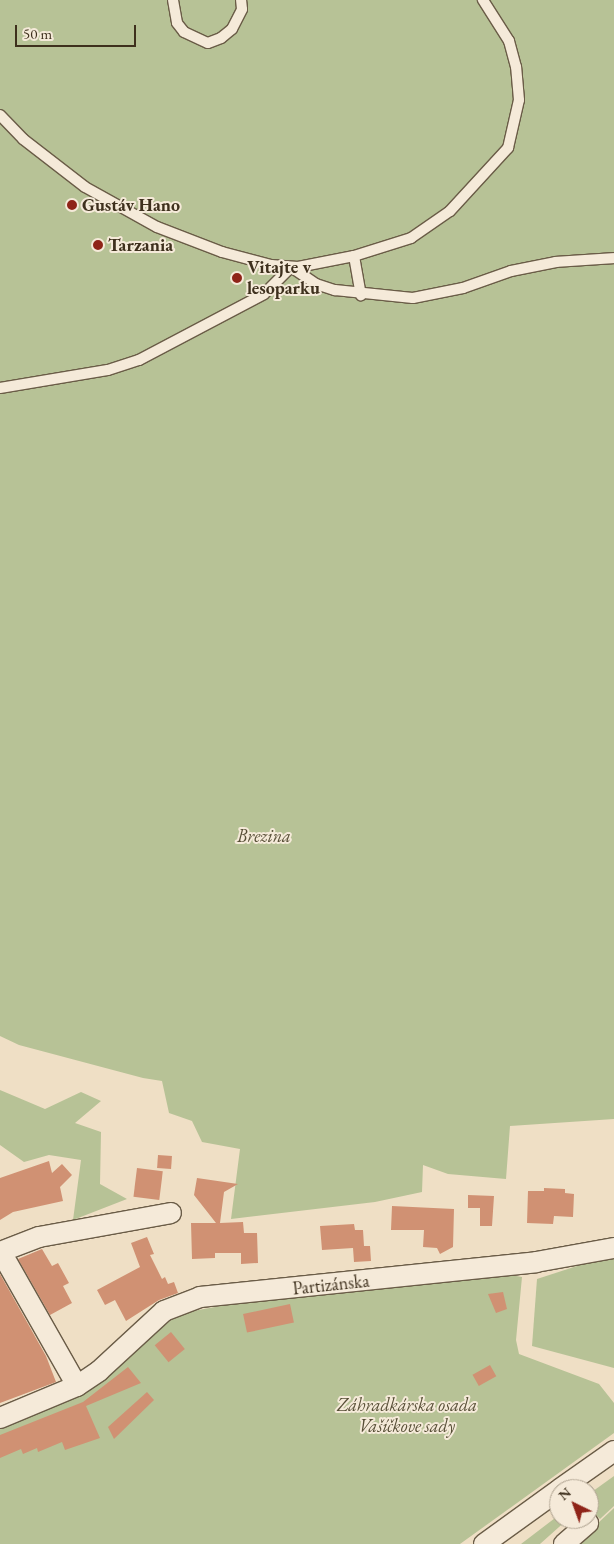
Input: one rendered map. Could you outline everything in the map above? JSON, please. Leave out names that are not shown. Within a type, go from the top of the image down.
[{"type":"street","points":[[77,1386],[0,1252],[39,1237],[171,1213]]},
{"type":"street","name":"Partizánska","points":[[0,1418],[77,1386],[99,1370],[164,1311],[200,1297],[536,1262],[614,1248]]},
{"type":"street","points":[[575,1479],[614,1451]]},
{"type":"street","points":[[491,1542],[549,1498]]},
{"type":"street","points":[[564,1544],[581,1529]]},
{"type":"lane","points":[[173,0],[174,12],[181,28],[195,39],[208,43],[221,38],[232,29],[242,9],[241,0]]},
{"type":"lane","points":[[0,115],[23,139],[85,187],[157,227],[240,258],[292,267],[354,256],[410,238],[450,211],[508,148],[518,100],[516,67],[509,41],[482,0]]},
{"type":"lane","points":[[354,256],[361,295]]},
{"type":"lane","points":[[292,267],[316,284],[361,295],[413,298],[463,288],[511,271],[556,262],[614,258]]},
{"type":"lane","points":[[0,388],[108,370],[139,360],[264,294],[292,267]]},
{"type":"green space","name":"Brezina","points":[[0,0],[614,0],[614,1119],[510,1126],[506,1179],[448,1174],[423,1165],[422,1192],[375,1202],[231,1219],[240,1149],[202,1142],[192,1121],[169,1113],[162,1081],[143,1078],[19,1045],[0,1036]]},
{"type":"green space","points":[[0,1090],[45,1109],[81,1092],[101,1101],[75,1123],[101,1132],[100,1184],[127,1199],[73,1220],[81,1160],[49,1155],[24,1162],[0,1145]]},
{"type":"green space","points":[[614,1254],[614,1368],[532,1346],[537,1279]]},
{"type":"green space","name":"Záhradkárska osada Vašíčkove sady","points":[[510,1275],[522,1277],[516,1340],[519,1354],[599,1384],[614,1403],[614,1433],[460,1544],[0,1544],[0,1428],[97,1385],[171,1320],[193,1311],[226,1305],[349,1290]]},
{"type":"green space","points":[[614,1476],[614,1506],[600,1519],[599,1518],[599,1487]]},
{"type":"green space","points":[[614,1508],[614,1544],[576,1544],[592,1529],[599,1529],[599,1522]]},
{"type":"green space","points":[[549,1523],[549,1529],[557,1529],[540,1544],[521,1544]]},
{"type":"building","points":[[158,1155],[172,1156],[171,1169],[157,1168]]},
{"type":"building","points":[[49,1161],[52,1173],[62,1164],[72,1175],[60,1187],[63,1201],[13,1212],[0,1220],[0,1178]]},
{"type":"building","points":[[137,1168],[163,1171],[159,1200],[133,1197]]},
{"type":"building","points":[[197,1178],[238,1184],[224,1192],[220,1223],[243,1222],[244,1233],[257,1233],[258,1263],[241,1264],[241,1253],[215,1253],[215,1258],[192,1259],[191,1223],[216,1223],[194,1195]]},
{"type":"building","points":[[544,1188],[565,1189],[565,1193],[574,1194],[573,1217],[554,1216],[553,1224],[527,1223],[528,1191],[544,1191]]},
{"type":"building","points":[[468,1195],[494,1196],[492,1226],[480,1226],[480,1208],[468,1208]]},
{"type":"building","points":[[392,1206],[454,1209],[453,1247],[440,1254],[437,1248],[423,1247],[424,1230],[391,1230]]},
{"type":"building","points":[[354,1224],[355,1230],[363,1230],[364,1246],[370,1246],[371,1261],[354,1262],[353,1248],[322,1250],[320,1226]]},
{"type":"building","points":[[147,1237],[154,1254],[150,1255],[162,1279],[165,1277],[168,1284],[174,1282],[178,1293],[159,1300],[126,1321],[115,1300],[105,1305],[97,1290],[140,1267],[131,1243]]},
{"type":"building","points":[[42,1249],[52,1266],[58,1263],[69,1283],[63,1286],[72,1303],[50,1315],[18,1259]]},
{"type":"building","points":[[0,1274],[46,1356],[56,1382],[0,1403]]},
{"type":"building","points":[[503,1292],[507,1309],[496,1313],[488,1294]]},
{"type":"building","points":[[290,1304],[294,1323],[247,1333],[243,1314]]},
{"type":"building","points":[[171,1332],[185,1349],[169,1362],[155,1345]]},
{"type":"building","points":[[490,1365],[496,1376],[479,1386],[473,1375]]},
{"type":"building","points":[[128,1367],[141,1383],[86,1406],[100,1438],[65,1450],[62,1442],[38,1452],[37,1448],[23,1454],[21,1449],[0,1458],[0,1435],[83,1402]]},
{"type":"building","points":[[147,1392],[154,1400],[114,1439],[108,1427]]},
{"type":"place","name":"Gustáv Hano","points":[[72,205]]},
{"type":"place","name":"Tarzania","points":[[98,245]]},
{"type":"place","name":"Vitajte v lesoparku","points":[[237,278]]}]
